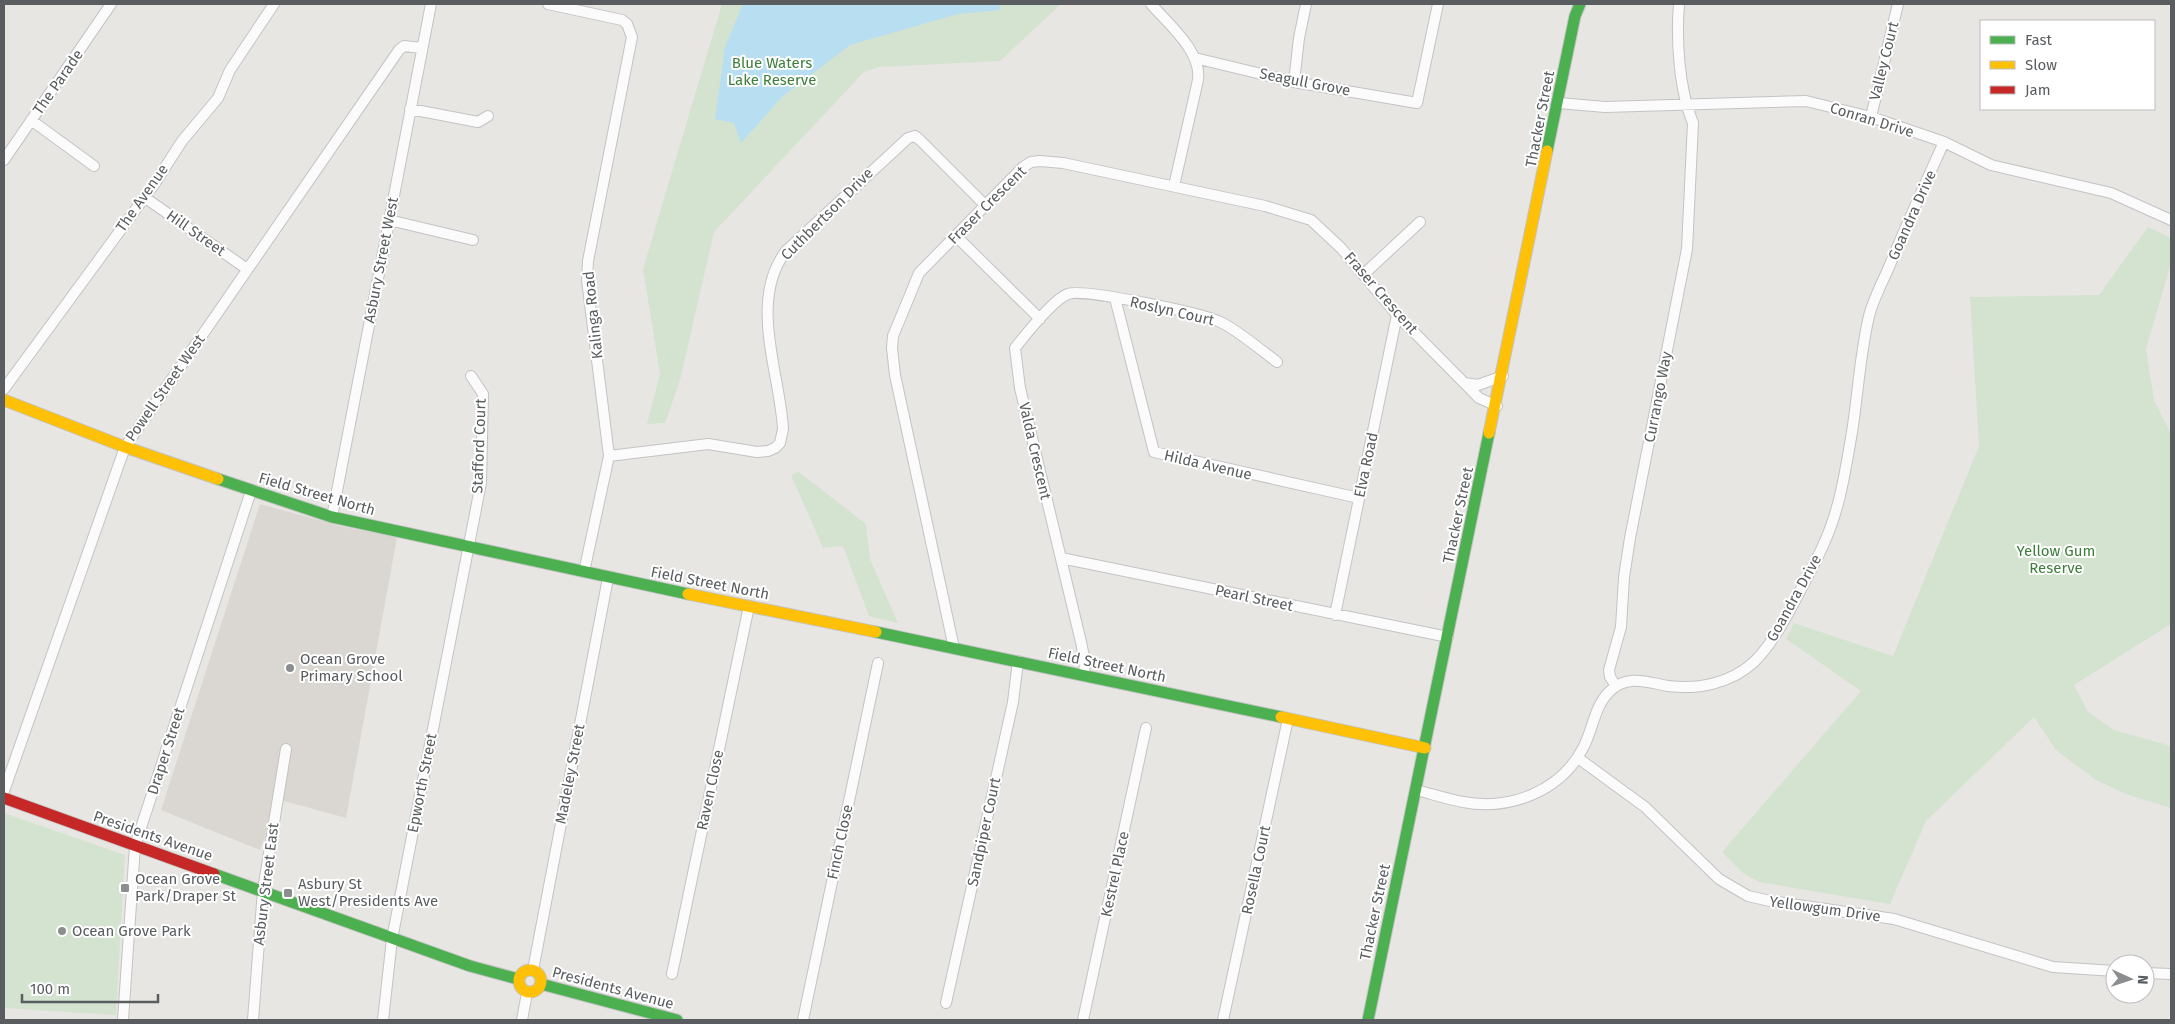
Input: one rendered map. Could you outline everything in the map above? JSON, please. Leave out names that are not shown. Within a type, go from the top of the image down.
[{"type":"street","name":"The Parade","points":[[4,160],[111,4]]},
{"type":"street","name":"The Avenue","points":[[4,389],[182,142],[218,98],[230,70],[274,4]]},
{"type":"street","name":"Asbury Street West","points":[[332,517],[431,4]]},
{"type":"street","points":[[548,4],[594,9]]},
{"type":"street","points":[[1151,4],[1195,58],[1198,66],[1198,80],[1174,186]]},
{"type":"street","points":[[1294,82],[1299,38],[1306,4]]},
{"type":"street","name":"Seagull Grove","points":[[1195,58],[1294,82],[1417,103],[1438,4]]},
{"type":"street","name":"Thacker Street","points":[[1368,1020],[1559,103],[1575,16],[1575,4]]},
{"type":"street","name":"Thacker Street","points":[[1575,16],[1580,4]]},
{"type":"street","name":"Currango Way","points":[[1616,686],[1610,678],[1610,660],[1621,627],[1630,538],[1687,249],[1693,123],[1686,106],[1677,24],[1679,4]]},
{"type":"street","name":"Valley Court","points":[[1870,117],[1898,4]]},
{"type":"street","name":"Kalinga Road","points":[[584,572],[609,456],[587,280],[591,243],[632,45],[630,30],[622,20],[594,9]]},
{"type":"street","name":"Powell Street West","points":[[4,791],[125,447],[398,50],[404,46],[422,48]]},
{"type":"street","name":"Conran Drive","points":[[1559,103],[1604,107],[1686,106],[1806,100],[1870,117],[1944,142],[1991,165],[2111,193],[2171,220]]},
{"type":"street","points":[[410,109],[478,122],[488,116]]},
{"type":"street","points":[[31,120],[94,166]]},
{"type":"street","name":"Cuthbertson Drive","points":[[609,456],[708,444],[758,452],[775,448],[780,443],[784,429],[769,331],[770,290],[777,263],[786,251],[904,140],[914,136],[920,140],[985,205]]},
{"type":"street","name":"Goandra Drive","points":[[1616,686],[1631,680],[1642,679],[1666,685],[1699,686],[1719,682],[1737,675],[1764,650],[1792,606],[1826,540],[1837,505],[1852,435],[1869,315],[1944,142]]},
{"type":"street","name":"Fraser Crescent","points":[[954,648],[895,375],[892,348],[897,323],[919,273],[1023,167],[1031,162],[1063,163],[1283,210],[1311,220],[1320,226],[1364,274],[1397,315],[1464,383],[1479,398],[1497,406]]},
{"type":"street","name":"Hill Street","points":[[144,197],[248,269]]},
{"type":"street","points":[[389,220],[473,240]]},
{"type":"street","points":[[1364,274],[1420,222]]},
{"type":"street","points":[[956,236],[1040,320]]},
{"type":"street","name":"Valda Crescent","points":[[1084,675],[1084,653],[1015,361],[1015,348],[1063,296],[1070,293],[1087,292],[1115,298]]},
{"type":"street","name":"Roslyn Court","points":[[1115,298],[1219,321],[1278,362]]},
{"type":"street","name":"Hilda Avenue","points":[[1115,298],[1154,452],[1359,498]]},
{"type":"street","name":"Elva Road","points":[[1335,615],[1397,315]]},
{"type":"street","name":"Stafford Court","points":[[468,547],[481,483],[483,404],[483,394],[472,376]]},
{"type":"street","points":[[1464,383],[1478,384],[1503,376]]},
{"type":"street","name":"Field Street North","points":[[4,400],[125,447],[332,517],[608,578],[1018,661],[1425,748]]},
{"type":"street","name":"Draper Street","points":[[124,1020],[135,846],[251,491]]},
{"type":"street","name":"Epworth Street","points":[[383,1020],[392,938],[468,547]]},
{"type":"street","name":"Pearl Street","points":[[1061,558],[1448,637]]},
{"type":"street","name":"Madeley Street","points":[[533,970],[608,578]]},
{"type":"street","name":"Raven Close","points":[[672,974],[749,606]]},
{"type":"street","name":"Sandpiper Court","points":[[946,1003],[1013,702],[1018,661]]},
{"type":"street","name":"Finch Close","points":[[803,1020],[878,663]]},
{"type":"street","points":[[1416,790],[1464,802],[1497,804],[1511,802],[1556,782],[1578,758],[1593,727],[1601,700],[1616,686]]},
{"type":"street","name":"Rosella Court","points":[[1223,1020],[1288,719]]},
{"type":"street","name":"Kestrel Place","points":[[1083,1020],[1146,728]]},
{"type":"street","name":"Asbury Street East","points":[[253,1020],[262,890],[286,749]]},
{"type":"street","name":"Yellowgum Drive","points":[[1578,758],[1646,807],[1718,879],[1748,896],[1770,901],[1894,918],[2053,967],[2105,970]]},
{"type":"street","name":"Presidents Avenue","points":[[4,798],[470,966],[518,979]]},
{"type":"street","points":[[533,970],[539,976],[541,984],[536,991],[527,993],[520,988],[518,979],[524,972],[533,970]]},
{"type":"street","points":[[2155,973],[2171,974]]},
{"type":"street","name":"Presidents Avenue","points":[[541,984],[662,1019],[677,1020]]},
{"type":"street","points":[[522,1020],[527,993]]},
{"type":"shaded area","name":"Ocean Grove Primary School","points":[[260,504],[344,527],[397,537],[346,818],[273,798],[265,837],[260,850],[161,810]]},
{"type":"green space","name":"Blue Waters Lake Reserve","points":[[722,4],[1061,4],[1000,61],[880,67],[864,72],[714,232],[680,380],[665,423],[647,424],[660,374],[643,269]]},
{"type":"green space","name":"Yellow Gum Reserve","points":[[2148,227],[2171,238],[2171,263],[2146,349],[2154,400],[2171,434],[2171,624],[2074,685],[2088,712],[2114,730],[2171,746],[2171,808],[2126,794],[2096,780],[2056,750],[2034,717],[1926,821],[1890,904],[1759,882],[1743,873],[1722,852],[1861,691],[1786,639],[1794,623],[1893,656],[1979,446],[1970,297],[2099,295]]},
{"type":"green space","points":[[799,472],[866,524],[870,559],[898,623],[869,616],[843,546],[823,548],[791,475]]},
{"type":"green space","name":"Ocean Grove Park","points":[[4,813],[125,855],[116,1015],[4,1008]]},
{"type":"water","points":[[743,4],[1001,4],[999,10],[958,14],[850,45],[782,97],[741,143],[734,123],[715,119],[725,47]]},
{"type":"traffic: fast","points":[[1547,151],[1575,16],[1580,4]]},
{"type":"traffic: fast","points":[[1368,1020],[1489,433]]},
{"type":"traffic: fast","points":[[218,479],[332,517],[688,594]]},
{"type":"traffic: fast","points":[[876,632],[1281,717]]},
{"type":"traffic: fast","points":[[214,874],[470,966],[518,979]]},
{"type":"traffic: fast","points":[[541,984],[677,1020]]},
{"type":"traffic: slow","points":[[1489,433],[1547,151]]},
{"type":"traffic: slow","points":[[4,400],[125,447],[218,479]]},
{"type":"traffic: slow","points":[[688,594],[876,632]]},
{"type":"traffic: slow","points":[[1281,717],[1425,748]]},
{"type":"traffic: slow","points":[[526,970],[534,970],[541,977],[541,981],[541,985],[534,992],[526,992],[519,985],[519,977],[526,970]]},
{"type":"traffic: jam","points":[[4,798],[214,874]]},
{"type":"place","name":"Ocean Grove Primary School","points":[[290,668]]},
{"type":"place","name":"Ocean Grove Park/Draper St","points":[[125,888]]},
{"type":"place","name":"Asbury St West/Presidents Ave","points":[[288,893]]},
{"type":"place","name":"Ocean Grove Park","points":[[62,931]]}]
